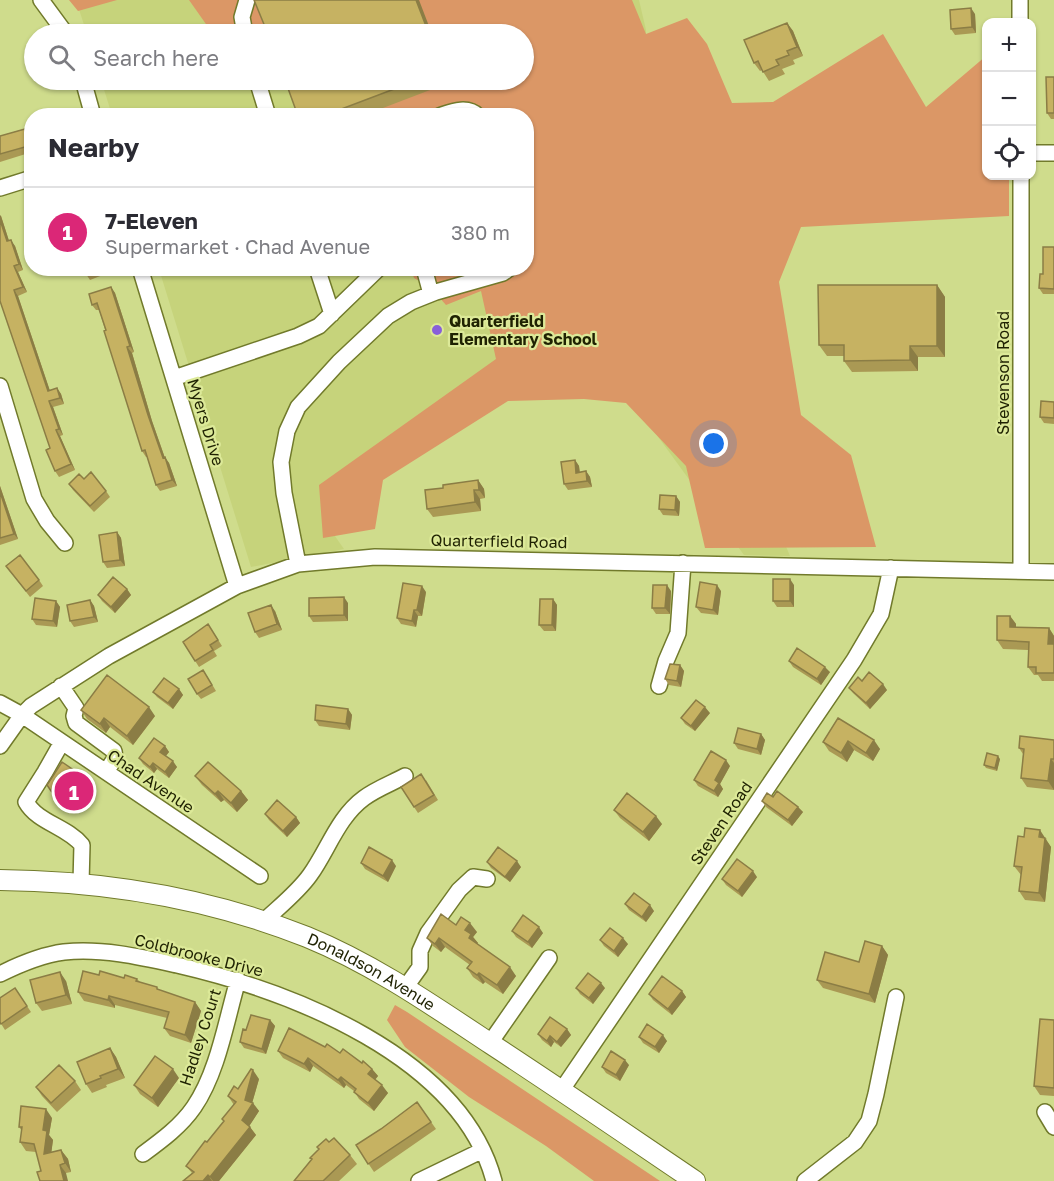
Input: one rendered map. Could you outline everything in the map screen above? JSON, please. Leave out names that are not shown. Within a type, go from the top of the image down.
[{"type":"main road","name":"Donaldson Avenue","points":[[0,880],[81,883],[145,892],[208,905],[264,921],[309,938],[365,965],[405,988],[695,1181]]},
{"type":"street","points":[[41,0],[59,24]]},
{"type":"street","points":[[243,24],[242,17],[247,0]]},
{"type":"street","points":[[1020,0],[1020,18]]},
{"type":"street","points":[[86,90],[91,108]]},
{"type":"street","points":[[260,90],[266,108]]},
{"type":"street","points":[[1036,153],[1054,153]]},
{"type":"street","points":[[0,188],[24,180]]},
{"type":"street","name":"Stevenson Road","points":[[1021,180],[1021,571]]},
{"type":"street","name":"Myers Drive","points":[[142,276],[237,585]]},
{"type":"street","points":[[320,276],[332,314]]},
{"type":"street","points":[[174,378],[298,336],[319,326],[371,276]]},
{"type":"street","points":[[426,276],[431,294]]},
{"type":"street","points":[[298,564],[284,493],[281,462],[286,431],[298,407],[339,362],[388,316],[411,302],[431,294],[493,276]]},
{"type":"street","points":[[0,386],[34,499],[47,521],[65,543]]},
{"type":"street","name":"Quarterfield Road","points":[[0,746],[22,715],[42,698],[147,633],[237,585],[298,564],[375,557],[1054,572]]},
{"type":"street","points":[[659,686],[666,661],[678,633],[683,563]]},
{"type":"street","name":"Steven Road","points":[[561,1091],[854,660],[881,614],[891,568]]},
{"type":"street","points":[[61,686],[76,708],[74,716],[76,723],[114,751],[115,758],[106,772]]},
{"type":"street","name":"Chad Avenue","points":[[0,703],[22,715],[260,876]]},
{"type":"street","points":[[62,742],[26,801],[32,813],[75,836],[82,845],[81,883]]},
{"type":"street","points":[[264,921],[300,888],[350,812],[364,798],[405,776]]},
{"type":"street","points":[[405,988],[420,967],[420,951],[428,933],[459,890],[473,877],[487,879]]},
{"type":"street","name":"Coldbrooke Drive","points":[[0,974],[39,957],[63,952],[86,951],[158,961],[238,980],[277,993],[330,1017],[368,1038],[427,1078],[449,1101],[469,1128],[494,1181]]},
{"type":"street","points":[[490,1043],[549,958]]},
{"type":"street","name":"Hadley Court","points":[[143,1154],[183,1121],[203,1092],[213,1067],[238,980]]},
{"type":"street","points":[[805,1181],[855,1142],[868,1121],[876,1094],[896,997]]},
{"type":"street","points":[[1045,1112],[1054,1127]]},
{"type":"street","points":[[419,1181],[481,1151]]},
{"type":"shaded area","points":[[69,0],[117,0],[78,11]]},
{"type":"shaded area","name":"Quarterfield Elementary School","points":[[76,0],[639,0],[646,30],[645,168],[676,282],[790,556],[744,555],[619,383],[533,379],[323,519],[344,549],[251,567],[161,276],[534,276],[534,108],[110,108],[104,90],[534,90],[534,24],[84,24]]},
{"type":"shaded area","points":[[189,0],[632,0],[646,34],[687,18],[707,44],[732,103],[773,102],[883,34],[926,107],[982,59],[982,180],[1009,180],[1009,216],[801,227],[779,282],[801,415],[851,455],[876,547],[705,548],[686,466],[626,403],[584,399],[508,401],[383,480],[375,529],[323,538],[319,485],[496,359],[481,291],[446,305],[431,288],[413,276],[534,276],[534,108],[367,108],[363,90],[534,90],[534,24],[206,24]]},
{"type":"shaded area","points":[[395,1005],[660,1181],[594,1181],[546,1146],[469,1097],[405,1047],[387,1020]]},
{"type":"building","points":[[254,0],[416,0],[425,24],[264,24]]},
{"type":"building","points":[[971,8],[972,27],[951,29],[950,10]]},
{"type":"building","points":[[787,23],[797,47],[787,51],[789,55],[776,60],[779,65],[763,72],[758,61],[754,63],[744,40]]},
{"type":"building","points":[[1046,77],[1054,77],[1054,113],[1047,113]]},
{"type":"building","points":[[289,90],[392,90],[344,108],[295,108]]},
{"type":"building","points":[[24,129],[24,147],[0,154],[0,136]]},
{"type":"building","points":[[0,220],[7,241],[11,240],[19,264],[14,266],[23,287],[14,290],[48,391],[57,388],[60,398],[49,401],[59,429],[56,430],[71,464],[55,471],[46,450],[50,448],[0,301]]},
{"type":"building","points":[[1043,247],[1054,247],[1054,289],[1039,288],[1040,274],[1043,274]]},
{"type":"building","points":[[818,285],[937,285],[937,346],[910,346],[910,360],[844,361],[844,345],[819,345]]},
{"type":"building","points":[[111,287],[130,346],[127,347],[148,415],[172,480],[156,485],[145,450],[142,451],[97,303],[92,305],[89,294]]},
{"type":"building","points":[[1041,401],[1054,402],[1054,418],[1040,417]]},
{"type":"building","points":[[575,460],[576,473],[586,471],[587,481],[564,484],[561,462]]},
{"type":"building","points":[[91,472],[106,491],[90,506],[69,484],[79,474],[84,479]]},
{"type":"building","points":[[478,480],[479,490],[474,490],[475,502],[427,509],[425,490]]},
{"type":"building","points":[[0,492],[14,534],[0,538]]},
{"type":"building","points":[[660,495],[676,496],[675,510],[659,509]]},
{"type":"building","points":[[117,532],[120,560],[103,562],[99,535]]},
{"type":"building","points":[[20,555],[39,580],[26,591],[6,566]]},
{"type":"building","points":[[113,577],[127,589],[111,607],[98,595]]},
{"type":"building","points":[[773,579],[790,579],[790,601],[773,601]]},
{"type":"building","points":[[700,582],[717,585],[713,610],[696,607]]},
{"type":"building","points":[[403,583],[422,586],[412,621],[397,618]]},
{"type":"building","points":[[653,585],[667,585],[665,608],[652,608]]},
{"type":"building","points":[[344,597],[344,615],[309,616],[309,598]]},
{"type":"building","points":[[35,598],[56,601],[53,621],[32,619]]},
{"type":"building","points":[[540,599],[553,599],[552,625],[539,625]]},
{"type":"building","points":[[90,600],[94,617],[70,621],[67,605]]},
{"type":"building","points":[[271,605],[277,624],[255,632],[248,613]]},
{"type":"building","points":[[997,616],[1010,616],[1010,627],[1049,628],[1048,644],[1054,644],[1054,673],[1036,673],[1036,667],[1028,667],[1029,642],[997,640]]},
{"type":"building","points":[[208,624],[218,640],[210,645],[213,650],[195,661],[183,642]]},
{"type":"building","points":[[797,648],[825,667],[817,679],[789,661]]},
{"type":"building","points":[[670,664],[680,665],[677,681],[665,679]]},
{"type":"building","points":[[203,670],[212,685],[197,694],[188,679]]},
{"type":"building","points":[[869,672],[883,684],[866,703],[849,688],[858,677],[862,681]]},
{"type":"building","points":[[107,675],[149,707],[127,736],[104,718],[100,724],[81,710]]},
{"type":"building","points":[[164,678],[179,689],[168,703],[153,692]]},
{"type":"building","points":[[696,700],[705,707],[691,726],[681,718]]},
{"type":"building","points":[[316,705],[348,709],[346,724],[315,720]]},
{"type":"building","points":[[838,718],[874,740],[866,753],[848,741],[841,753],[823,742]]},
{"type":"building","points":[[738,728],[761,734],[757,749],[734,743]]},
{"type":"building","points":[[1020,736],[1054,740],[1054,759],[1051,759],[1048,781],[1021,778],[1024,749],[1019,748]]},
{"type":"building","points":[[154,738],[165,746],[160,752],[173,761],[165,772],[153,763],[150,767],[139,758]]},
{"type":"building","points":[[711,751],[726,760],[715,780],[719,783],[714,791],[694,780]]},
{"type":"building","points":[[987,753],[998,756],[995,768],[984,765]]},
{"type":"building","points":[[62,762],[88,780],[73,802],[65,802],[47,785]]},
{"type":"building","points":[[208,762],[241,791],[231,803],[218,791],[215,794],[195,776]]},
{"type":"building","points":[[421,774],[434,795],[414,807],[401,787]]},
{"type":"building","points":[[777,791],[798,807],[788,820],[762,801],[767,793],[773,797]]},
{"type":"building","points":[[627,793],[656,816],[643,832],[614,810]]},
{"type":"building","points":[[277,800],[296,817],[283,831],[265,814]]},
{"type":"building","points":[[1025,828],[1040,830],[1039,837],[1045,838],[1039,893],[1019,891],[1022,867],[1014,866],[1018,836],[1024,837]]},
{"type":"building","points":[[369,847],[392,860],[383,876],[361,863]]},
{"type":"building","points":[[498,847],[517,861],[505,877],[487,862]]},
{"type":"building","points":[[737,859],[753,871],[738,891],[722,879]]},
{"type":"building","points":[[634,893],[650,905],[642,917],[625,904]]},
{"type":"building","points":[[441,914],[456,925],[461,917],[470,923],[465,930],[471,934],[469,938],[510,967],[497,985],[467,968],[472,962],[439,938],[435,944],[427,938]]},
{"type":"building","points":[[523,915],[539,927],[528,942],[512,931]]},
{"type":"building","points":[[610,928],[623,938],[614,951],[600,940]]},
{"type":"building","points":[[865,941],[882,946],[869,994],[817,980],[825,952],[859,962]]},
{"type":"building","points":[[83,971],[99,975],[100,971],[124,978],[125,975],[195,1002],[185,1035],[164,1028],[169,1012],[109,996],[108,1000],[78,992]]},
{"type":"building","points":[[60,972],[66,995],[36,1003],[30,980]]},
{"type":"building","points":[[588,973],[601,983],[589,998],[576,988]]},
{"type":"building","points":[[662,976],[682,991],[668,1009],[649,994]]},
{"type":"building","points":[[15,988],[27,1006],[1,1024],[0,998]]},
{"type":"building","points":[[251,1015],[270,1020],[262,1049],[240,1042],[243,1029],[246,1030]]},
{"type":"building","points":[[550,1017],[567,1029],[557,1042],[550,1036],[547,1041],[538,1034]]},
{"type":"building","points":[[1040,1019],[1054,1020],[1054,1088],[1034,1086]]},
{"type":"building","points":[[647,1024],[663,1035],[655,1047],[639,1037]]},
{"type":"building","points":[[289,1028],[325,1047],[327,1044],[340,1053],[343,1049],[362,1063],[363,1061],[372,1069],[368,1074],[382,1085],[368,1103],[341,1077],[338,1080],[308,1058],[304,1064],[278,1051]]},
{"type":"building","points":[[110,1048],[118,1069],[86,1084],[77,1062]]},
{"type":"building","points":[[611,1051],[625,1060],[616,1075],[602,1067]]},
{"type":"building","points":[[155,1056],[173,1069],[152,1098],[134,1085]]},
{"type":"building","points":[[59,1065],[75,1081],[51,1103],[36,1087]]},
{"type":"building","points":[[251,1069],[253,1070],[245,1100],[253,1103],[242,1120],[250,1127],[210,1177],[208,1175],[203,1181],[183,1181],[194,1172],[186,1166],[224,1121],[222,1119],[236,1102],[228,1096],[234,1086],[238,1089]]},
{"type":"building","points":[[417,1102],[431,1122],[368,1164],[356,1145]]},
{"type":"building","points":[[21,1106],[46,1109],[43,1130],[47,1131],[44,1154],[61,1150],[65,1163],[60,1165],[64,1181],[40,1181],[37,1172],[41,1171],[34,1144],[20,1142]]},
{"type":"building","points":[[334,1138],[350,1155],[323,1181],[294,1181],[319,1149],[317,1147],[326,1139],[329,1142]]},
{"type":"place","name":"Quarterfield Elementary School","points":[[437,330]]},
{"type":"place","name":"7-Eleven","points":[[74,791]]}]
